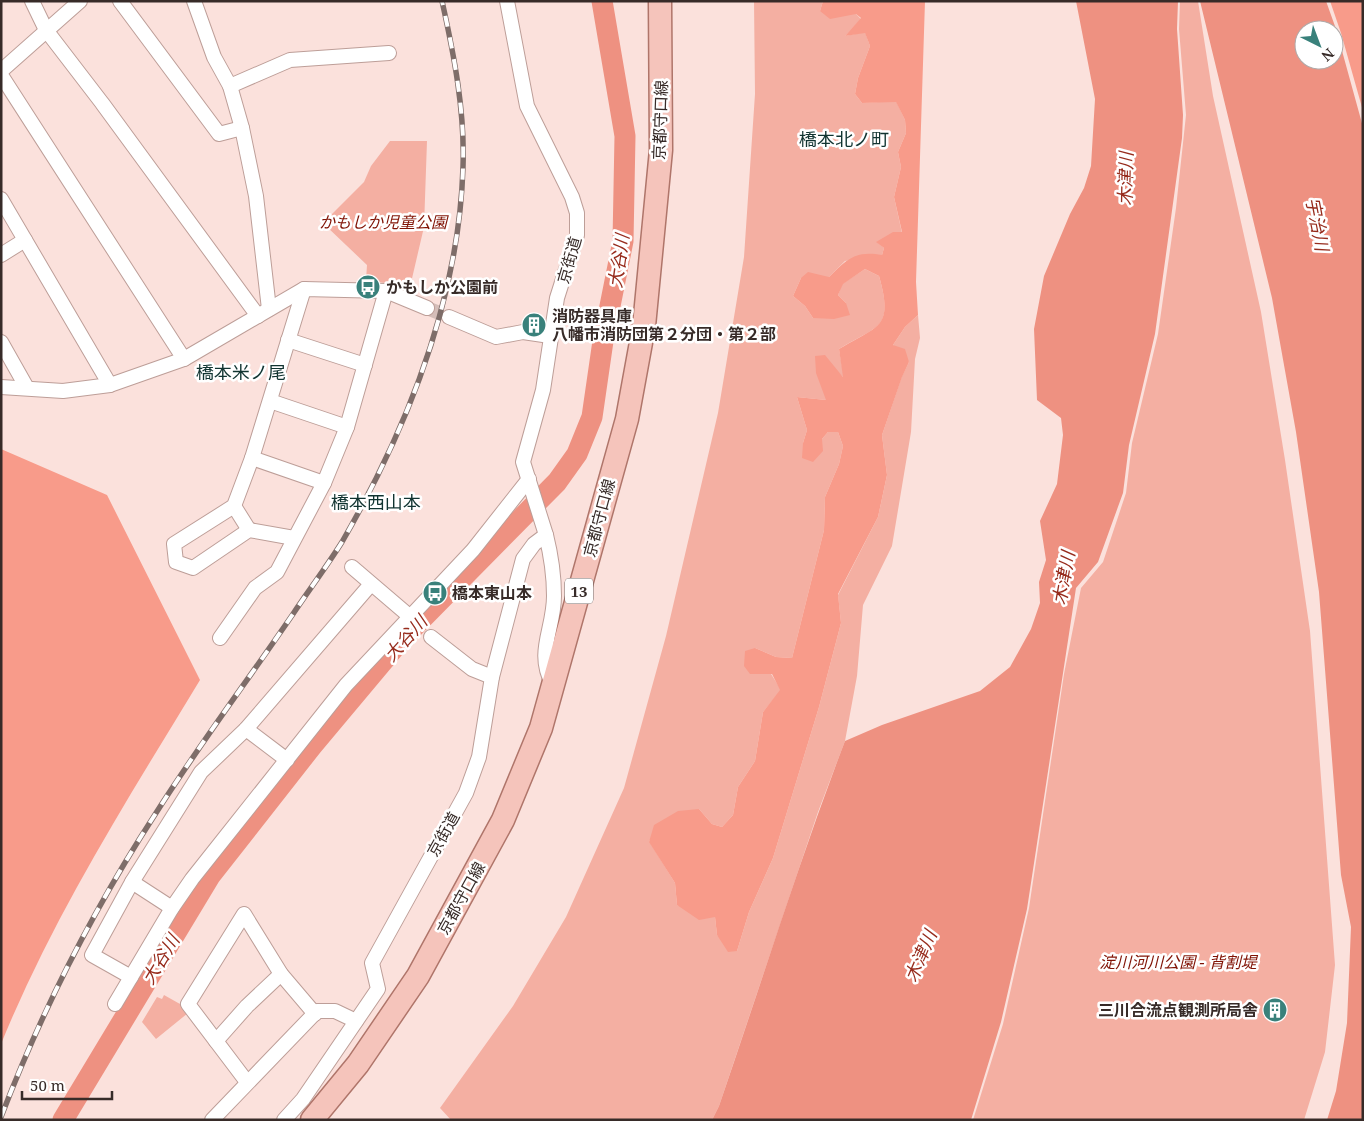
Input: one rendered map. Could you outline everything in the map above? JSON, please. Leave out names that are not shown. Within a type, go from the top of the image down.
[{"type":"main road","name":"京都守口線","points":[[312,1120],[358,1064],[418,976],[503,820],[541,728],[627,419],[644,326],[661,150],[660,1]]},
{"type":"street","points":[[32,1],[46,30],[264,313]]},
{"type":"street","points":[[1,71],[80,1]]},
{"type":"street","points":[[120,1],[219,134],[242,128]]},
{"type":"street","points":[[194,1],[214,58],[230,86],[242,128],[256,196],[264,313]]},
{"type":"street","name":"京街道","points":[[507,1],[527,106],[572,197],[577,213],[577,235],[557,298],[543,390],[523,462],[545,528],[552,562],[554,597],[544,660],[547,673],[554,686]]},
{"type":"street","points":[[230,86],[290,60],[390,53]]},
{"type":"street","points":[[1,75],[184,359]]},
{"type":"street","points":[[1,199],[110,385]]},
{"type":"street","points":[[1,255],[25,240]]},
{"type":"street","points":[[294,538],[249,530],[193,568],[176,562],[174,544],[234,506],[252,458],[304,289]]},
{"type":"street","points":[[1,387],[63,391],[110,385],[184,359],[304,289],[386,291],[427,308]]},
{"type":"street","points":[[220,638],[254,588],[277,572],[324,483],[347,427],[386,291]]},
{"type":"street","points":[[449,317],[496,337],[522,332],[550,336]]},
{"type":"street","points":[[288,340],[365,365]]},
{"type":"street","points":[[1,342],[27,388]]},
{"type":"street","points":[[270,401],[347,427]]},
{"type":"street","points":[[252,458],[324,483]]},
{"type":"street","points":[[115,1004],[172,908],[192,879],[286,760],[346,685],[412,618],[473,550],[530,479]]},
{"type":"street","points":[[234,506],[249,530]]},
{"type":"street","name":"京街道","points":[[284,1120],[303,1099],[378,989],[372,963],[466,793],[478,757],[492,677],[523,558],[545,528]]},
{"type":"street","points":[[352,567],[412,618]]},
{"type":"street","points":[[131,977],[92,955],[132,882],[201,772],[246,729],[371,584]]},
{"type":"street","points":[[431,637],[472,669],[492,677]]},
{"type":"street","points":[[246,729],[286,760]]},
{"type":"street","points":[[132,882],[172,908]]},
{"type":"street","points":[[247,1082],[188,1004],[244,914],[281,974],[314,1014]]},
{"type":"street","points":[[216,1041],[247,1006],[281,974]]},
{"type":"street","points":[[212,1120],[318,1011],[335,1011],[356,1020]]},
{"type":"green space","points":[[754,1],[823,1],[820,11],[856,14],[861,19],[845,36],[865,32],[870,46],[858,78],[855,94],[862,103],[896,101],[905,120],[906,133],[898,152],[901,167],[894,197],[902,233],[877,242],[884,248],[882,255],[845,261],[829,277],[801,278],[793,296],[805,306],[813,318],[846,303],[838,295],[842,284],[865,269],[879,276],[885,306],[880,323],[864,335],[839,349],[844,378],[836,370],[826,400],[797,397],[807,430],[803,443],[822,439],[828,432],[838,432],[843,446],[839,464],[825,497],[824,530],[792,658],[776,657],[755,648],[781,690],[763,712],[755,761],[738,787],[733,815],[722,827],[712,824],[699,809],[649,841],[675,883],[677,905],[715,917],[717,935],[737,951],[749,912],[773,858],[819,707],[841,623],[838,595],[878,517],[887,475],[882,435],[902,376],[909,362],[893,345],[905,327],[918,315],[920,338],[915,359],[911,432],[892,546],[863,605],[857,676],[845,741],[818,812],[719,1106],[712,1120],[451,1120],[440,1108],[513,1006],[566,917],[624,788],[666,636],[718,413],[744,257],[755,94]]},
{"type":"green space","name":"淀川河川公園 - 背割堤","points":[[1180,1],[1198,1],[1213,96],[1261,312],[1310,631],[1335,965],[1325,1052],[1304,1120],[973,1120],[1003,1024],[1029,908],[1064,674],[1081,588],[1103,562],[1126,493],[1132,443],[1158,334],[1176,208],[1186,115],[1179,29]]},
{"type":"green space","name":"かもしか児童公園","points":[[390,141],[427,141],[424,227],[410,287],[366,280],[367,265],[325,225],[332,214],[364,182],[371,166]]},
{"type":"green space","points":[[164,995],[180,1004],[188,1013],[156,1039],[142,1022],[157,997],[162,999]]},
{"type":"shaded area","points":[[823,1],[925,1],[916,282],[918,315],[905,327],[893,345],[905,349],[909,362],[882,435],[887,475],[878,517],[838,594],[841,623],[819,707],[773,858],[749,912],[737,951],[728,952],[717,935],[715,917],[699,920],[677,905],[675,883],[649,842],[654,825],[678,811],[699,809],[712,824],[722,827],[733,815],[738,787],[755,761],[763,712],[780,690],[772,674],[750,674],[744,666],[745,651],[755,648],[776,657],[792,658],[824,530],[825,497],[839,464],[843,446],[838,432],[828,432],[822,439],[823,451],[813,462],[802,458],[803,443],[807,430],[797,397],[826,400],[816,373],[815,356],[825,355],[843,377],[839,349],[873,329],[883,316],[885,306],[879,276],[865,269],[843,284],[838,295],[846,303],[850,315],[834,319],[813,318],[805,306],[793,296],[801,278],[808,272],[829,277],[852,257],[865,254],[882,255],[884,248],[876,242],[893,232],[902,232],[894,197],[901,167],[898,152],[906,133],[905,120],[896,102],[862,103],[855,94],[858,78],[870,46],[865,33],[845,36],[861,18],[856,14],[830,19],[820,11]]},
{"type":"shaded area","points":[[1330,1],[1363,1],[1363,111],[1344,44],[1344,20],[1337,20]]},
{"type":"shaded area","points":[[1,449],[107,495],[200,680],[68,903],[22,996],[1,1044]]},
{"type":"water","name":"木津川","points":[[1076,1],[1178,1],[1177,29],[1183,115],[1182,138],[1155,334],[1129,445],[1123,493],[1098,562],[1076,588],[1027,909],[1001,1022],[971,1120],[712,1120],[719,1106],[796,877],[845,741],[882,725],[980,691],[1010,667],[1031,629],[1040,603],[1039,582],[1046,560],[1040,521],[1057,484],[1063,435],[1061,418],[1037,400],[1034,329],[1044,276],[1070,214],[1084,188],[1091,166],[1095,99]]},
{"type":"water","name":"宇治川","points":[[1200,1],[1326,1],[1333,20],[1294,20],[1294,70],[1344,70],[1344,58],[1363,127],[1363,1120],[1327,1120],[1336,1091],[1347,1023],[1351,927],[1341,875],[1319,592],[1296,432],[1272,298]]},
{"type":"waterway","name":"大谷川","points":[[63,1120],[210,876],[312,746],[400,641],[557,482],[577,454],[592,417],[603,341],[623,241],[625,136],[602,1]]},
{"type":"tunnel","points":[[427,308],[449,317]]},
{"type":"railway","points":[[1,1117],[51,999],[111,886],[189,762],[342,542],[366,499],[408,408],[440,314],[452,265],[459,216],[463,167],[462,125],[454,62],[442,1]]},
{"type":"place","name":"かもしか公園前","points":[[368,287]]},
{"type":"place","name":"消防器具庫 八幡市消防団第２分団・第２部","points":[[534,325]]},
{"type":"place","name":"橋本東山本","points":[[435,593]]},
{"type":"place","name":"三川合流点観測所局舎","points":[[1275,1010]]},
{"type":"district","name":"橋本北ノ町","points":[[844,139]]},
{"type":"district","name":"橋本米ノ尾","points":[[241,372]]},
{"type":"district","name":"橋本西山本","points":[[376,502]]}]
